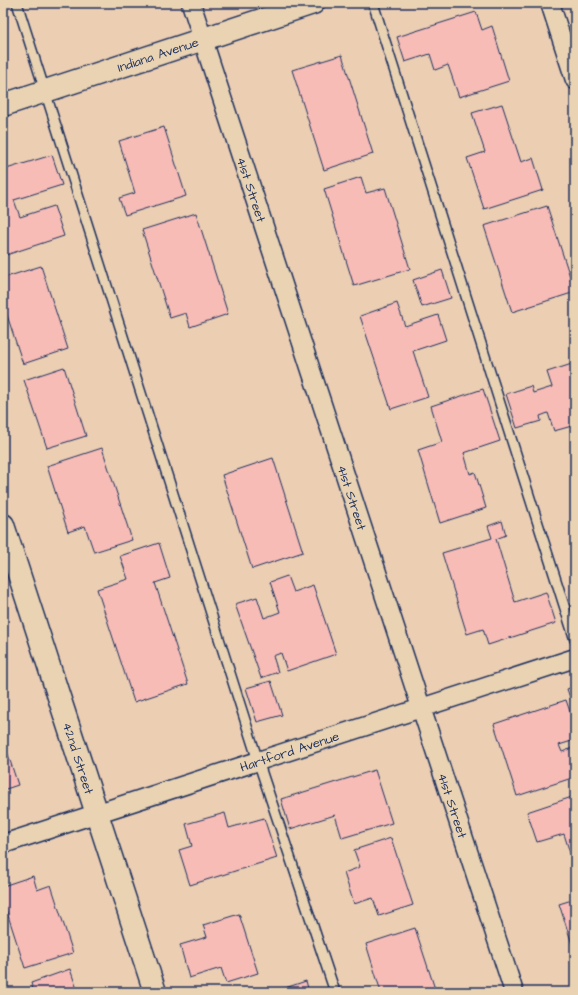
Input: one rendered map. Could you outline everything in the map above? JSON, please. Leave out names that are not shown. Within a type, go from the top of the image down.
[{"type":"street","name":"41st Street","points":[[191,3],[514,992]]},
{"type":"street","name":"Indiana Avenue","points":[[3,105],[314,3]]},
{"type":"street","points":[[550,3],[575,80]]},
{"type":"street","name":"42nd Street","points":[[3,525],[155,992]]},
{"type":"street","name":"Hartford Avenue","points":[[3,844],[575,658]]},
{"type":"lane","points":[[17,3],[258,761],[335,992]]},
{"type":"lane","points":[[373,3],[575,640]]},
{"type":"building","points":[[476,12],[482,30],[492,26],[509,81],[459,97],[448,65],[435,70],[430,54],[405,62],[397,37]]},
{"type":"building","points":[[342,55],[373,154],[324,170],[292,70]]},
{"type":"building","points":[[502,104],[521,162],[533,158],[543,190],[484,209],[467,158],[485,152],[472,113]]},
{"type":"building","points":[[164,127],[186,196],[125,215],[119,198],[135,193],[119,141]]},
{"type":"building","points":[[52,155],[62,185],[14,200],[20,217],[54,206],[64,236],[3,256],[3,170]]},
{"type":"building","points":[[361,177],[366,193],[385,188],[410,269],[354,286],[324,189]]},
{"type":"building","points":[[547,206],[575,292],[512,312],[484,226]]},
{"type":"building","points":[[196,213],[228,314],[190,327],[186,313],[170,318],[142,230]]},
{"type":"building","points":[[41,266],[68,349],[23,364],[3,303],[3,278]]},
{"type":"building","points":[[442,270],[451,298],[422,307],[413,280]]},
{"type":"building","points":[[397,303],[405,326],[438,315],[446,340],[413,351],[428,397],[391,409],[360,316]]},
{"type":"building","points":[[575,363],[575,433],[572,426],[554,431],[548,413],[540,416],[541,421],[517,428],[506,394],[531,386],[533,393],[552,387],[547,372]]},
{"type":"building","points":[[64,367],[86,436],[47,448],[24,380]]},
{"type":"building","points":[[483,389],[500,441],[464,453],[470,474],[475,472],[486,508],[440,523],[418,450],[442,442],[431,406]]},
{"type":"building","points":[[102,448],[132,540],[94,552],[85,526],[68,532],[47,466]]},
{"type":"building","points":[[273,458],[303,552],[252,569],[222,475]]},
{"type":"building","points":[[502,521],[506,535],[496,539],[515,602],[546,592],[556,623],[488,645],[483,629],[467,634],[442,553],[492,538],[488,526]]},
{"type":"building","points":[[159,543],[170,578],[155,583],[188,684],[134,702],[97,589],[128,579],[120,556]]},
{"type":"building","points":[[287,576],[293,592],[313,585],[336,654],[287,671],[281,653],[273,656],[278,672],[261,678],[235,604],[257,597],[264,618],[280,612],[270,582]]},
{"type":"building","points":[[271,681],[282,715],[257,722],[246,688]]},
{"type":"building","points":[[575,686],[575,708],[574,709],[567,689]]},
{"type":"building","points":[[566,700],[575,726],[575,740],[559,745],[562,752],[575,747],[575,777],[517,796],[494,724]]},
{"type":"building","points":[[3,739],[18,785],[3,790]]},
{"type":"building","points":[[375,770],[392,823],[342,838],[335,815],[290,829],[281,799]]},
{"type":"building","points":[[575,796],[575,869],[564,834],[537,842],[527,812]]},
{"type":"building","points":[[225,813],[229,828],[264,818],[277,858],[190,885],[179,850],[192,846],[186,824]]},
{"type":"building","points":[[391,838],[413,905],[379,916],[373,898],[354,904],[344,873],[360,867],[354,850]]},
{"type":"building","points":[[33,876],[37,890],[51,885],[73,953],[25,968],[3,900],[3,886]]},
{"type":"building","points":[[575,899],[575,953],[559,904]]},
{"type":"building","points":[[239,914],[258,973],[226,983],[221,968],[189,978],[180,945],[207,937],[203,925]]},
{"type":"building","points":[[415,928],[436,992],[381,992],[366,944]]},
{"type":"building","points":[[70,969],[78,992],[34,992],[31,983]]},
{"type":"building","points":[[306,981],[309,992],[273,992]]}]
